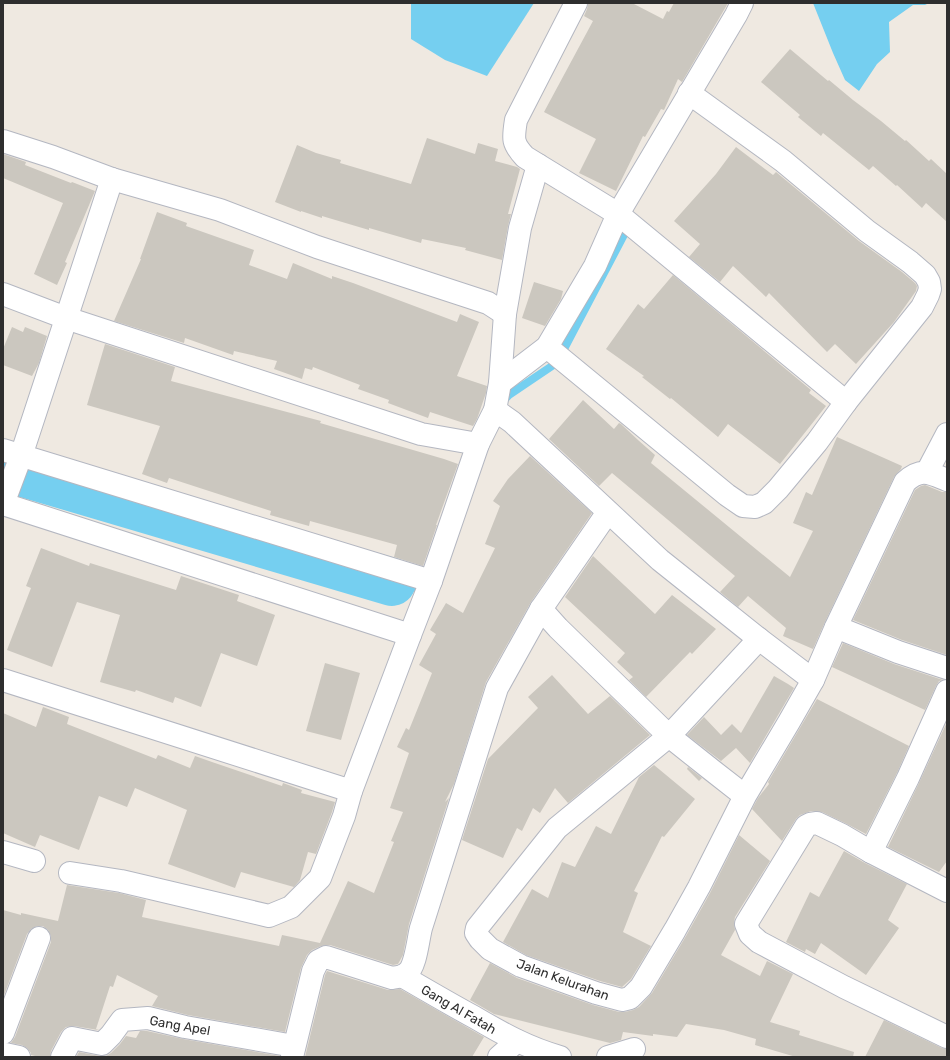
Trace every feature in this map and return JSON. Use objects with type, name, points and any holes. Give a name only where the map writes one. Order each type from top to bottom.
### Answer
[{"type":"street","points":[[576,3],[516,120],[513,134],[517,147],[525,156],[538,165],[618,214],[846,402]]},
{"type":"street","points":[[500,383],[547,347],[595,266],[618,214],[742,3]]},
{"type":"street","points":[[547,347],[727,496],[743,506],[755,507],[764,503],[778,489],[817,442],[846,402],[922,307],[930,289],[925,275],[910,262],[867,231],[783,161],[689,93]]},
{"type":"street","points":[[3,141],[53,157],[112,179],[220,210],[317,247],[488,303],[505,314]]},
{"type":"street","points":[[70,872],[121,882],[268,916],[290,907],[320,878],[344,816],[351,791],[431,581],[478,444],[495,410],[500,383],[505,314],[520,228],[538,165]]},
{"type":"street","points":[[112,179],[66,318],[14,457],[5,500],[410,635]]},
{"type":"street","points":[[3,294],[66,318],[421,434],[478,444]]},
{"type":"street","points":[[495,410],[512,422],[660,560],[813,680]]},
{"type":"street","points":[[927,472],[947,434]]},
{"type":"street","points":[[14,457],[431,581]]},
{"type":"street","points":[[541,609],[558,628],[669,736],[745,796],[813,680],[836,627],[905,482],[911,477],[927,472],[947,480]]},
{"type":"street","points":[[293,1051],[313,971],[318,961],[326,957],[392,978],[406,974],[412,967],[421,928],[497,688],[541,609],[608,512]]},
{"type":"street","points":[[836,627],[898,652],[947,668]]},
{"type":"street","points":[[669,736],[759,639]]},
{"type":"street","points":[[3,680],[351,791]]},
{"type":"street","points":[[871,852],[908,778],[947,692]]},
{"type":"street","name":"Jalan Kelurahan","points":[[669,736],[557,828],[477,928],[476,934],[490,949],[522,966],[596,993],[622,1000],[630,998],[641,987],[675,930],[699,887],[745,796]]},
{"type":"street","points":[[947,891],[871,852],[842,835],[817,823],[810,824],[806,826],[746,924],[750,934],[759,942],[844,987],[947,1037]]},
{"type":"street","points":[[3,852],[34,861]]},
{"type":"street","points":[[3,1033],[39,938]]},
{"type":"street","name":"Gang Al Fatah","points":[[402,976],[517,1041],[560,1057]]},
{"type":"street","name":"Gang Apel","points":[[62,1057],[72,1038],[102,1044],[122,1020],[148,1018],[293,1051]]},
{"type":"street","points":[[499,1057],[517,1041]]},
{"type":"street","points":[[608,1057],[634,1049]]},
{"type":"street","points":[[3,1057],[6,1054],[19,1057]]},
{"type":"water","points":[[411,3],[534,3],[487,76],[445,60],[411,39]]},
{"type":"water","points":[[813,3],[929,3],[925,5],[913,5],[889,22],[890,52],[877,64],[859,91],[845,80]]},
{"type":"building","points":[[588,3],[632,3],[663,19],[667,11],[669,12],[674,3],[728,3],[682,82],[678,79],[664,110],[661,109],[645,137],[643,136],[616,191],[579,173],[596,139],[544,112],[593,21],[584,16]]},
{"type":"building","points":[[790,49],[828,81],[829,80],[905,141],[906,140],[929,161],[931,159],[947,174],[947,222],[926,203],[922,208],[873,166],[869,170],[823,133],[821,136],[798,117],[800,115],[761,82]]},
{"type":"building","points":[[427,138],[475,154],[478,143],[498,149],[495,161],[520,169],[508,214],[511,214],[502,260],[465,250],[466,248],[422,239],[421,243],[322,216],[322,218],[275,202],[297,145],[316,153],[341,160],[340,163],[411,184]]},
{"type":"building","points":[[736,147],[773,175],[776,172],[859,241],[902,272],[917,286],[916,291],[894,322],[856,364],[835,344],[827,352],[769,293],[766,297],[733,266],[720,282],[689,257],[700,244],[674,221],[716,174]]},
{"type":"building","points":[[3,154],[26,162],[25,165],[95,191],[65,262],[67,263],[57,285],[34,274],[63,203],[3,178]]},
{"type":"building","points":[[157,212],[187,223],[186,226],[254,250],[249,265],[287,279],[293,263],[332,279],[332,276],[353,283],[457,322],[460,314],[479,322],[457,376],[487,386],[477,419],[473,426],[430,412],[428,418],[388,403],[389,400],[358,389],[360,385],[313,367],[312,370],[305,368],[302,379],[274,369],[277,361],[234,351],[233,355],[185,338],[184,343],[114,321],[141,259]]},
{"type":"building","points":[[673,275],[811,390],[809,393],[826,406],[780,464],[728,424],[718,437],[671,398],[670,399],[642,377],[644,376],[606,349],[638,304],[644,309]]},
{"type":"building","points":[[534,282],[563,291],[561,299],[545,326],[522,318]]},
{"type":"building","points":[[12,327],[23,332],[25,327],[47,336],[39,363],[32,376],[3,365],[3,349]]},
{"type":"building","points":[[105,344],[175,367],[171,381],[321,421],[320,423],[458,464],[423,566],[394,557],[397,545],[310,521],[309,526],[270,515],[271,511],[169,478],[167,483],[142,474],[160,426],[87,405]]},
{"type":"building","points":[[583,400],[614,429],[619,423],[621,424],[655,455],[651,463],[790,577],[813,531],[793,523],[806,492],[812,495],[837,437],[902,466],[894,477],[813,649],[783,636],[786,628],[748,596],[738,607],[720,592],[735,576],[612,473],[599,486],[549,439]]},
{"type":"building","points":[[530,456],[592,513],[531,602],[486,682],[454,784],[445,802],[449,798],[409,924],[403,955],[398,964],[393,965],[330,945],[321,946],[312,950],[307,955],[301,968],[285,1032],[188,1015],[152,1006],[158,996],[117,975],[113,987],[110,986],[96,1029],[99,1030],[74,1026],[66,1027],[61,1032],[51,1051],[50,1057],[31,1055],[27,1048],[22,1045],[11,1043],[15,1037],[51,942],[51,936],[48,930],[43,926],[37,926],[31,929],[27,934],[3,998],[3,910],[21,915],[21,913],[58,921],[67,885],[119,893],[146,900],[142,917],[279,946],[282,935],[320,943],[348,881],[374,893],[394,842],[391,841],[403,812],[390,808],[409,753],[397,747],[406,728],[409,730],[432,673],[419,665],[436,634],[430,630],[446,603],[463,613],[495,548],[485,544],[500,506],[493,501],[508,479]]},
{"type":"building","points":[[925,485],[942,492],[947,492],[947,655],[902,640],[853,620],[915,490]]},
{"type":"building","points":[[41,548],[89,566],[90,563],[176,590],[181,576],[239,595],[237,601],[275,615],[257,666],[221,653],[201,707],[175,697],[173,703],[136,690],[135,692],[100,682],[120,615],[77,602],[52,667],[7,650],[31,588],[26,586]]},
{"type":"building","points":[[593,556],[655,614],[672,595],[716,629],[692,654],[690,652],[646,697],[629,680],[633,677],[617,662],[625,653],[565,597]]},
{"type":"building","points":[[843,643],[894,664],[943,680],[939,681],[936,686],[925,710],[832,667]]},
{"type":"building","points":[[325,663],[360,673],[341,740],[306,731]]},
{"type":"building","points":[[552,675],[588,714],[610,696],[650,735],[568,803],[555,788],[540,813],[533,808],[522,831],[517,828],[503,858],[462,840],[488,759],[538,708],[528,697]]},
{"type":"building","points":[[774,676],[794,688],[750,763],[736,748],[721,761],[687,735],[704,717],[721,735],[732,724],[741,733]]},
{"type":"building","points":[[817,699],[909,746],[866,834],[822,812],[811,811],[800,815],[796,819],[782,841],[752,809],[758,798],[769,784],[768,782]]},
{"type":"building","points":[[43,707],[69,717],[67,724],[156,759],[158,755],[190,768],[195,756],[282,786],[283,783],[302,790],[301,793],[335,802],[316,854],[308,852],[300,880],[294,887],[241,872],[235,888],[168,864],[187,810],[135,788],[127,807],[99,796],[79,850],[40,835],[35,847],[3,833],[3,713],[36,727]]},
{"type":"building","points":[[947,722],[947,861],[939,872],[888,847]]},
{"type":"building","points":[[654,765],[695,799],[664,837],[662,836],[634,891],[638,893],[623,932],[651,946],[631,979],[622,987],[600,981],[526,955],[503,942],[532,889],[548,898],[562,862],[575,867],[596,826],[611,834],[639,777]]},
{"type":"building","points":[[688,767],[702,778],[699,781],[687,769]]},
{"type":"building","points":[[739,835],[770,861],[735,917],[735,930],[721,955],[760,976],[767,961],[793,974],[770,1022],[800,1031],[799,1035],[854,1052],[853,1057],[796,1057],[755,1045],[756,1039],[724,1030],[686,1024],[677,1037],[653,1034],[653,1036],[623,1032],[621,1040],[610,1043],[494,1014],[470,1000],[490,963],[517,978],[593,1005],[619,1012],[633,1010],[639,1007],[652,993],[686,936],[710,893]]},
{"type":"building","points":[[844,851],[907,884],[888,920],[899,928],[866,975],[821,943],[815,954],[806,949],[805,952],[786,942],[810,892],[819,897]]},
{"type":"building","points":[[327,971],[388,990],[400,989],[484,1037],[472,1057],[305,1057]]},
{"type":"building","points":[[884,1020],[947,1049],[947,1057],[865,1057]]},
{"type":"building","points":[[140,1031],[147,1031],[280,1057],[76,1057],[79,1052],[106,1056],[120,1044],[126,1036],[136,1038]]},
{"type":"waterway","points":[[563,351],[626,231]]},
{"type":"waterway","points":[[502,402],[509,395],[552,366]]},
{"type":"waterway","points":[[3,467],[392,582]]},
{"type":"waterway","points":[[392,582],[426,589]]}]
